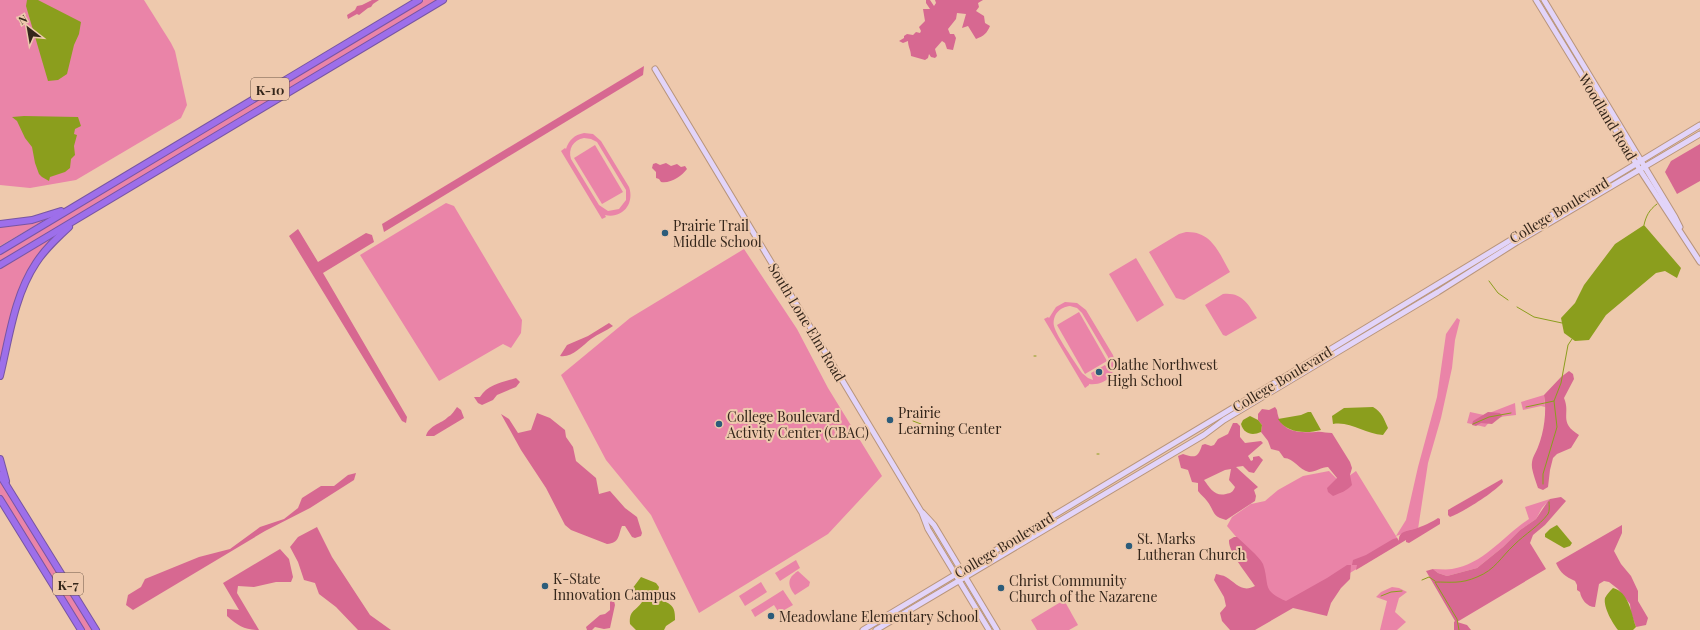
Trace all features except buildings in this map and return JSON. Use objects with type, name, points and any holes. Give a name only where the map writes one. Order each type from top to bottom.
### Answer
[{"type":"highway","name":"K-10","points":[[0,251],[419,0]]},
{"type":"highway","name":"K-10","points":[[0,265],[443,0]]},
{"type":"highway","points":[[0,224],[32,220],[71,208]]},
{"type":"highway","points":[[0,376],[18,301],[30,273],[46,249],[79,218]]},
{"type":"highway","points":[[0,459],[8,488]]},
{"type":"highway","name":"K-7","points":[[0,475],[96,630]]},
{"type":"highway","name":"K-7","points":[[0,499],[81,630]]},
{"type":"highway","points":[[0,504],[6,509]]},
{"type":"main road","name":"Woodland Road","points":[[1536,0],[1639,162]]},
{"type":"main road","name":"Woodland Road","points":[[1544,0],[1643,169],[1675,217],[1682,233],[1700,262]]},
{"type":"main road","name":"South Lone Elm Road","points":[[654,69],[922,513],[928,529],[989,630]]},
{"type":"main road","name":"College Boulevard","points":[[863,630],[1700,125]]},
{"type":"main road","name":"College Boulevard","points":[[876,630],[1204,435],[1224,420],[1424,300],[1517,242],[1700,134]]},
{"type":"main road","name":"South Lone Elm Road","points":[[922,513],[934,525],[997,630]]},
{"type":"shaded area","points":[[0,0],[144,0],[175,51],[187,105],[181,118],[76,180],[30,188],[0,185]]},
{"type":"shaded area","points":[[27,0],[38,0],[81,22],[67,74],[58,80],[48,81],[26,6]]},
{"type":"shaded area","points":[[372,0],[379,0],[359,15],[357,14],[348,19],[347,15],[355,10],[357,6]]},
{"type":"shaded area","points":[[424,0],[438,0],[0,262],[0,254]]},
{"type":"shaded area","points":[[926,0],[930,0],[934,6],[936,3],[935,0],[983,0],[978,3],[979,7],[976,11],[984,16],[985,23],[990,26],[988,31],[976,39],[968,26],[962,28],[966,14],[957,13],[956,19],[948,29],[950,34],[954,34],[956,38],[953,50],[947,49],[945,43],[942,41],[935,49],[937,56],[935,58],[931,57],[929,54],[928,58],[925,60],[911,56],[908,41],[903,43],[899,41],[907,34],[913,35],[916,32],[920,33],[921,31],[919,27],[925,21],[923,9],[930,9],[926,3]]},
{"type":"shaded area","points":[[644,66],[643,75],[384,232],[382,224]]},
{"type":"shaded area","points":[[12,117],[78,117],[81,126],[75,129],[74,134],[77,135],[74,146],[75,155],[71,159],[70,168],[65,172],[50,177],[49,181],[39,174],[32,147],[25,138],[17,121]]},
{"type":"shaded area","points":[[584,133],[593,134],[601,141],[629,187],[629,204],[626,209],[617,215],[605,215],[606,217],[602,219],[561,151],[565,148],[566,149],[572,138]],"holes":[[[584,138],[597,142],[626,190],[626,200],[619,209],[608,211],[599,205],[571,159],[570,152],[574,143]]]},
{"type":"shaded area","points":[[1700,144],[1700,181],[1677,194],[1665,172],[1671,161]]},
{"type":"shaded area","points":[[595,145],[623,192],[602,204],[574,158]]},
{"type":"shaded area","points":[[656,163],[660,165],[666,163],[671,166],[677,164],[681,167],[685,166],[687,169],[676,179],[668,182],[661,182],[656,178],[656,172],[652,168],[653,164]]},
{"type":"shaded area","points":[[446,203],[454,206],[522,320],[521,333],[511,348],[503,344],[439,381],[360,255]]},
{"type":"shaded area","points":[[42,219],[43,221],[0,246],[0,226]]},
{"type":"shaded area","points":[[1644,225],[1681,268],[1677,278],[1665,271],[1656,273],[1606,315],[1589,340],[1575,341],[1564,333],[1561,318],[1575,303],[1584,285],[1615,244]]},
{"type":"shaded area","points":[[298,229],[318,262],[366,233],[372,235],[374,242],[323,273],[407,417],[406,423],[402,421],[289,236]]},
{"type":"shaded area","points":[[1186,232],[1202,235],[1214,244],[1230,272],[1184,300],[1176,298],[1149,252],[1179,234]]},
{"type":"shaded area","points":[[57,235],[27,276],[0,368],[0,269]]},
{"type":"shaded area","name":"College Boulevard Activity Center (CBAC)","points":[[744,249],[797,329],[828,388],[882,476],[828,534],[699,613],[651,515],[606,460],[561,375],[630,318]]},
{"type":"shaded area","points":[[1136,258],[1164,305],[1137,322],[1109,274]]},
{"type":"shaded area","points":[[1223,294],[1230,294],[1240,297],[1244,300],[1257,318],[1226,336],[1223,335],[1205,305]]},
{"type":"shaded area","points":[[1065,302],[1077,303],[1086,310],[1113,355],[1113,373],[1106,380],[1101,383],[1089,384],[1085,388],[1044,319],[1049,318],[1056,307]],"holes":[[[1070,306],[1077,308],[1082,313],[1110,363],[1109,370],[1105,365],[1091,373],[1093,380],[1082,373],[1062,343],[1054,326],[1054,318],[1060,310]]]},
{"type":"shaded area","points":[[1079,312],[1107,361],[1085,374],[1057,325]]},
{"type":"shaded area","points":[[1457,318],[1460,320],[1455,340],[1452,368],[1441,418],[1428,463],[1418,529],[1396,536],[1406,520],[1418,467],[1437,397],[1446,334]]},
{"type":"shaded area","points":[[609,323],[613,326],[591,339],[577,351],[569,355],[560,356],[567,345],[588,336]]},
{"type":"shaded area","points":[[1569,371],[1573,374],[1574,379],[1564,398],[1566,404],[1566,418],[1569,426],[1579,435],[1571,448],[1557,454],[1553,458],[1548,487],[1543,490],[1538,488],[1532,465],[1543,428],[1545,415],[1544,395],[1561,377]]},
{"type":"shaded area","points":[[516,378],[520,382],[516,387],[497,395],[493,400],[482,405],[478,403],[474,397],[480,397],[491,386]]},
{"type":"shaded area","points":[[1544,395],[1545,407],[1541,406],[1523,410],[1521,402]]},
{"type":"shaded area","points":[[1515,403],[1516,415],[1495,419],[1485,427],[1467,423],[1470,412],[1484,415]]},
{"type":"shaded area","points":[[457,407],[461,410],[464,418],[434,436],[426,436],[432,427],[451,415]]},
{"type":"shaded area","points":[[1275,407],[1281,423],[1290,430],[1332,433],[1350,462],[1352,468],[1350,475],[1352,485],[1350,487],[1333,496],[1328,492],[1327,488],[1337,478],[1328,467],[1309,472],[1305,471],[1291,460],[1284,458],[1279,451],[1271,449],[1268,441],[1261,432],[1262,425],[1258,420],[1258,414],[1262,409],[1269,410]]},
{"type":"shaded area","points":[[1373,407],[1381,413],[1388,428],[1383,435],[1346,424],[1333,424],[1332,416],[1344,408]]},
{"type":"shaded area","points":[[1311,412],[1321,430],[1303,432],[1291,430],[1282,424],[1278,419],[1301,415]]},
{"type":"shaded area","points":[[1488,412],[1500,413],[1502,416],[1492,424],[1481,423],[1476,426],[1472,425],[1473,421]]},
{"type":"shaded area","points":[[537,413],[550,418],[565,430],[566,437],[573,447],[576,461],[596,478],[599,494],[610,491],[625,508],[637,517],[642,533],[641,536],[635,538],[632,537],[625,526],[622,526],[616,540],[607,544],[571,530],[565,525],[546,488],[521,450],[501,414],[509,419],[518,433],[531,430]]},
{"type":"shaded area","points":[[1250,416],[1258,420],[1262,425],[1261,432],[1252,434],[1244,430],[1241,424],[1243,420]]},
{"type":"shaded area","points":[[1233,423],[1237,423],[1240,426],[1240,437],[1245,443],[1261,441],[1263,443],[1248,456],[1251,461],[1253,460],[1253,457],[1259,456],[1263,460],[1254,473],[1249,472],[1243,466],[1236,467],[1258,487],[1254,490],[1256,496],[1255,501],[1226,520],[1218,517],[1214,513],[1207,501],[1198,491],[1198,483],[1192,482],[1188,470],[1181,468],[1178,456],[1183,454],[1196,456],[1202,445],[1214,445],[1218,439],[1228,434]],"holes":[[[1231,469],[1229,480],[1235,487],[1231,493],[1222,495],[1213,491],[1204,480],[1225,470]]]},
{"type":"shaded area","points":[[1329,471],[1338,480],[1349,476],[1356,471],[1400,543],[1298,604],[1276,601],[1264,583],[1259,564],[1227,526],[1232,517],[1251,504],[1265,501],[1278,490],[1303,476]]},
{"type":"shaded area","points":[[356,473],[354,480],[310,508],[265,531],[133,610],[126,605],[128,595],[141,587],[145,579],[199,557],[230,549],[260,527],[284,519],[298,508],[302,498],[321,486],[334,486],[348,475]]},
{"type":"shaded area","points":[[1502,479],[1503,482],[1493,491],[1463,511],[1450,517],[1448,515],[1448,510]]},
{"type":"shaded area","points":[[0,480],[92,630],[85,630],[0,494]]},
{"type":"shaded area","points":[[1561,497],[1566,501],[1545,525],[1533,535],[1530,543],[1546,569],[1457,622],[1467,625],[1471,630],[1454,630],[1455,621],[1426,571],[1433,569],[1438,573],[1447,576],[1477,568],[1503,547],[1520,530],[1536,519],[1550,499]]},
{"type":"shaded area","points":[[1550,499],[1542,508],[1536,519],[1520,530],[1503,547],[1477,568],[1447,576],[1438,573],[1433,569],[1452,569],[1474,561],[1484,555],[1529,519],[1525,507]]},
{"type":"shaded area","points":[[1438,518],[1440,519],[1440,524],[1409,543],[1406,542],[1406,540],[1356,570],[1357,565],[1352,565],[1353,560],[1366,555],[1393,539],[1397,538],[1399,541],[1402,533],[1421,527]]},
{"type":"shaded area","points":[[1557,525],[1572,543],[1570,546],[1564,548],[1545,537],[1545,534],[1550,529]]},
{"type":"shaded area","points":[[1622,525],[1622,533],[1614,551],[1621,564],[1631,576],[1638,591],[1638,601],[1648,618],[1646,625],[1636,627],[1631,613],[1630,604],[1618,589],[1609,582],[1604,581],[1599,584],[1595,607],[1589,606],[1577,590],[1575,581],[1564,574],[1556,563]]},
{"type":"shaded area","points":[[317,527],[332,557],[370,615],[391,630],[358,630],[336,607],[319,594],[315,583],[304,580],[298,562],[290,547],[298,537]]},
{"type":"shaded area","points":[[1237,537],[1258,557],[1263,564],[1270,590],[1273,594],[1286,601],[1347,565],[1351,565],[1350,579],[1341,588],[1331,603],[1327,616],[1293,608],[1255,630],[1230,630],[1222,621],[1220,613],[1226,606],[1224,597],[1214,580],[1216,574],[1225,576],[1243,588],[1255,586],[1232,551],[1229,540]]},
{"type":"shaded area","points":[[280,549],[289,559],[293,577],[291,582],[276,582],[254,587],[238,586],[237,593],[259,630],[242,627],[227,616],[227,609],[239,610],[223,583]]},
{"type":"shaded area","points":[[796,560],[800,568],[780,581],[775,573]]},
{"type":"shaded area","points":[[798,571],[810,582],[809,586],[795,595],[789,582],[792,576]]},
{"type":"shaded area","points":[[641,577],[656,583],[659,587],[657,596],[670,604],[674,610],[675,620],[666,626],[664,630],[636,630],[630,624],[630,616],[642,602],[640,597],[634,594],[632,589]]},
{"type":"shaded area","points":[[761,582],[767,592],[745,606],[739,596]]},
{"type":"shaded area","points":[[1392,587],[1399,588],[1407,592],[1399,598],[1395,612],[1406,622],[1397,630],[1380,630],[1387,601],[1376,597],[1381,592]]},
{"type":"shaded area","points":[[1613,588],[1623,594],[1629,604],[1636,627],[1633,630],[1618,630],[1609,615],[1605,606],[1605,598]]},
{"type":"shaded area","points":[[783,590],[793,605],[779,613],[774,605],[755,617],[751,610]]},
{"type":"shaded area","points":[[610,600],[614,601],[615,605],[610,628],[604,629],[595,627],[592,630],[587,630],[586,627],[600,615],[605,614],[610,610]]},
{"type":"shaded area","points":[[1064,600],[1078,625],[1069,630],[1037,630],[1031,620]]},
{"type":"waterway","points":[[1644,225],[1648,213],[1657,204]]},
{"type":"waterway","points":[[1489,281],[1498,293],[1508,300]]},
{"type":"waterway","points":[[1517,307],[1534,317],[1562,323]]},
{"type":"waterway","points":[[1543,484],[1543,474],[1557,427],[1554,401],[1561,383],[1568,345],[1572,339]]},
{"type":"waterway","points":[[1526,407],[1554,401]]},
{"type":"waterway","points":[[1473,424],[1489,417],[1511,413]]},
{"type":"waterway","points":[[913,421],[921,424]]},
{"type":"waterway","points":[[1459,630],[1457,619],[1435,582],[1466,581],[1489,571],[1518,541],[1549,513],[1549,502]]},
{"type":"waterway","points":[[1422,580],[1429,577],[1435,581]]},
{"type":"waterway","points":[[1381,596],[1391,592],[1402,591]]},
{"type":"place","name":"Prairie Trail Middle School","points":[[665,233]]},
{"type":"place","name":"Olathe Northwest High School","points":[[1099,372]]},
{"type":"place","name":"Prairie Learning Center","points":[[890,420]]},
{"type":"place","name":"College Boulevard Activity Center (CBAC)","points":[[719,424]]},
{"type":"place","name":"St. Marks Lutheran Church","points":[[1129,546]]},
{"type":"place","name":"K-State Innovation Campus","points":[[545,586]]},
{"type":"place","name":"Christ Community Church of the Nazarene","points":[[1001,588]]},
{"type":"place","name":"Meadowlane Elementary School","points":[[771,616]]}]
